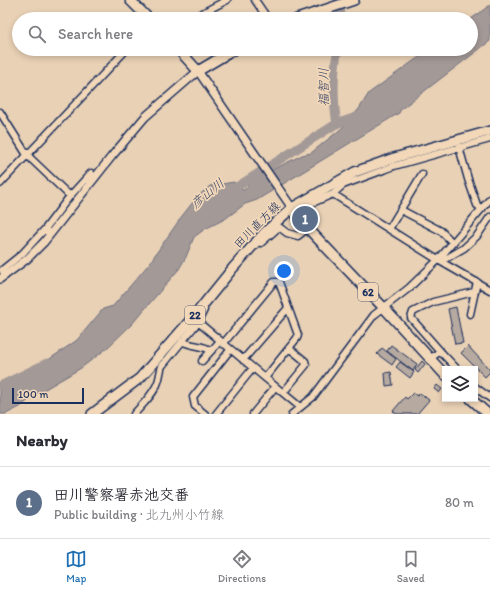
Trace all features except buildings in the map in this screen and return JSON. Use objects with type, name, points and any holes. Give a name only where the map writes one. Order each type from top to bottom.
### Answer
[{"type":"main road","points":[[130,0],[142,12]]},
{"type":"main road","points":[[317,12],[351,0]]},
{"type":"main road","points":[[184,56],[200,73],[225,56]]},
{"type":"main road","name":"田川直方線","points":[[92,414],[140,378],[257,240],[290,206],[355,172],[394,158],[489,134]]},
{"type":"main road","name":"62","points":[[290,206],[298,218],[384,308],[442,372]]},
{"type":"main road","points":[[474,402],[488,414]]},
{"type":"street","points":[[205,12],[226,0]]},
{"type":"street","points":[[255,0],[263,12]]},
{"type":"street","points":[[1,182],[120,56]]},
{"type":"street","points":[[3,278],[27,259],[50,234],[145,117],[200,73],[290,206],[301,208],[332,194],[343,185],[394,166],[460,147],[489,134]]},
{"type":"street","points":[[0,112],[27,155],[70,196]]},
{"type":"street","points":[[460,147],[468,179],[477,205],[482,209]]},
{"type":"street","points":[[3,278],[2,270],[22,254],[45,229],[70,196],[91,173],[95,178]]},
{"type":"street","points":[[389,229],[422,174]]},
{"type":"street","points":[[332,194],[490,290]]},
{"type":"street","points":[[292,414],[313,397],[374,315],[410,288],[440,260],[452,243],[490,200]]},
{"type":"street","points":[[401,210],[441,231],[452,243]]},
{"type":"street","points":[[440,260],[464,248],[477,236],[490,217]]},
{"type":"street","points":[[257,240],[261,243],[279,227],[287,233],[298,236],[308,228]]},
{"type":"street","points":[[45,229],[50,234]]},
{"type":"street","points":[[202,361],[221,342],[274,282],[279,282],[298,335],[265,378]]},
{"type":"street","points":[[470,314],[477,282]]},
{"type":"street","points":[[454,366],[411,318],[413,312],[433,302],[474,292]]},
{"type":"street","points":[[134,414],[154,390],[158,382],[162,366],[198,322],[204,310],[204,303]]},
{"type":"street","points":[[243,360],[288,308]]},
{"type":"street","points":[[198,322],[300,407]]},
{"type":"street","points":[[182,341],[185,344],[207,348],[211,351]]},
{"type":"street","points":[[283,393],[306,365],[305,362],[289,348]]},
{"type":"street","points":[[205,414],[196,406],[193,396],[230,350]]},
{"type":"street","points":[[430,359],[440,351]]},
{"type":"street","points":[[216,414],[253,368]]},
{"type":"street","points":[[253,414],[275,387]]},
{"type":"street","points":[[478,389],[490,398]]},
{"type":"water","points":[[490,5],[490,41],[478,50],[478,14]]},
{"type":"water","points":[[420,56],[470,56],[401,109],[399,113],[257,200],[245,204],[225,219],[205,229],[194,237],[186,257],[179,269],[132,324],[106,349],[81,368],[35,395],[20,407],[6,414],[0,414],[0,387],[18,381],[77,340],[103,309],[113,306],[148,265],[197,197],[210,186],[234,182],[238,189],[244,190],[250,181],[302,155],[311,153],[342,128],[359,109],[369,93]]},
{"type":"waterway","name":"福智川","points":[[338,0],[341,12]]},
{"type":"waterway","name":"福智川","points":[[337,56],[334,86],[337,124]]},
{"type":"waterway","name":"彦山川","points":[[227,193],[336,124],[362,115]]},
{"type":"waterway","name":"彦山川","points":[[0,386],[47,363]]},
{"type":"place","name":"田川警察署赤池交番","points":[[305,219]]}]
